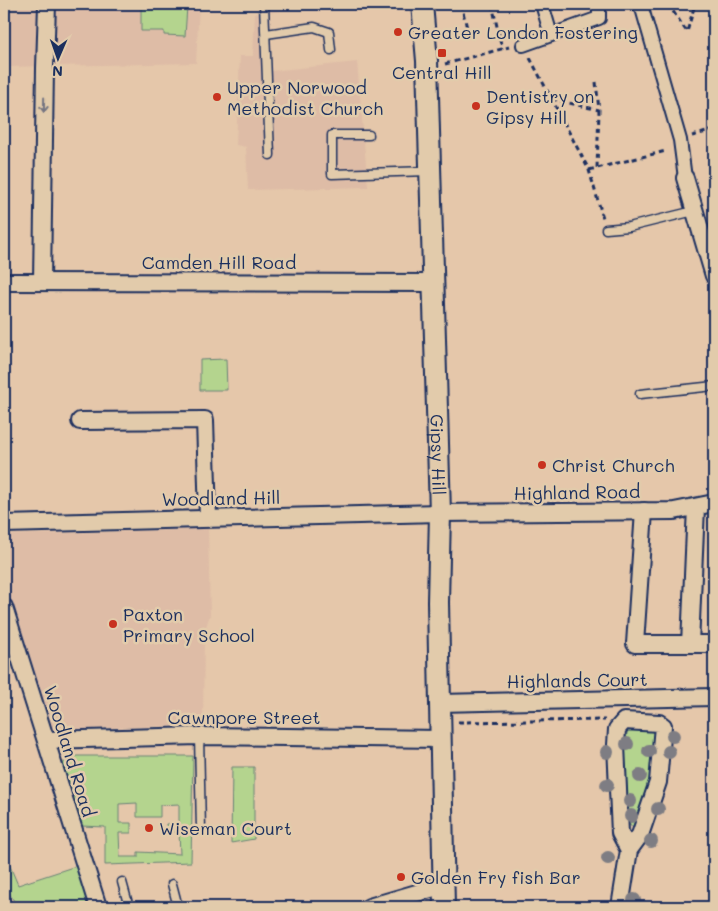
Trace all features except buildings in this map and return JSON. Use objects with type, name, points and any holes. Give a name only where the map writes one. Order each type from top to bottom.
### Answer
[{"type":"street","points":[[42,282],[45,68],[48,4]]},
{"type":"street","name":"Gipsy Hill","points":[[422,4],[426,44],[431,171],[440,513],[438,596],[444,907]]},
{"type":"street","points":[[542,4],[551,35]]},
{"type":"street","points":[[523,45],[599,18],[598,4]]},
{"type":"street","points":[[641,4],[680,143],[685,178],[694,212],[714,276]]},
{"type":"street","name":"Camden Hill Road","points":[[4,282],[434,283]]},
{"type":"street","points":[[80,421],[205,420],[208,518]]},
{"type":"street","name":"Highland Road","points":[[440,513],[674,511],[714,503]]},
{"type":"street","points":[[690,644],[696,507]]},
{"type":"street","name":"Highlands Court","points":[[644,511],[635,644],[714,644]]},
{"type":"street","name":"Woodland Hill","points":[[4,524],[440,513]]},
{"type":"street","name":"Woodland Road","points":[[4,607],[98,907]]},
{"type":"street","name":"Highlands Court","points":[[441,722],[714,697]]},
{"type":"street","points":[[620,907],[629,850],[640,835],[658,782],[663,726],[659,723],[624,721],[617,729],[620,833],[629,850]]},
{"type":"street","name":"Cawnpore Street","points":[[46,740],[199,736],[441,722]]},
{"type":"street","points":[[369,907],[444,885]]},
{"type":"lane","points":[[264,4],[270,155]]},
{"type":"lane","points":[[266,34],[314,27],[329,32],[331,50]]},
{"type":"lane","points":[[369,135],[332,135],[332,174],[431,171]]},
{"type":"lane","points":[[606,229],[629,227],[694,212]]},
{"type":"lane","points":[[640,394],[714,386]]},
{"type":"lane","points":[[199,736],[201,830]]},
{"type":"lane","points":[[122,882],[129,907]]},
{"type":"lane","points":[[172,884],[178,907]]},
{"type":"path","points":[[461,4],[469,36]]},
{"type":"path","points":[[492,4],[502,49]]},
{"type":"path","points":[[668,4],[687,32],[695,4]]},
{"type":"path","points":[[709,4],[714,9]]},
{"type":"path","points":[[451,62],[523,45],[589,170],[606,229]]},
{"type":"path","points":[[596,82],[600,110],[597,168]]},
{"type":"path","points":[[552,99],[600,110]]},
{"type":"path","points":[[589,170],[680,143],[714,130]]},
{"type":"path","points":[[441,722],[624,721]]},
{"type":"shaded area","points":[[4,4],[199,4],[196,63],[4,67]]},
{"type":"shaded area","points":[[266,4],[327,4],[267,13]]},
{"type":"shaded area","points":[[255,13],[266,14],[271,71],[357,62],[368,187],[248,190],[246,147],[236,145],[240,56],[253,56]]},
{"type":"shaded area","name":"Paxton Primary School","points":[[208,529],[210,615],[204,632],[203,725],[53,730],[4,579],[4,535]]},
{"type":"green space","points":[[141,4],[187,6],[185,36],[164,35],[164,31],[141,31]]},
{"type":"green space","points":[[226,359],[227,390],[200,390],[200,360]]},
{"type":"green space","points":[[629,725],[657,726],[653,779],[633,826],[630,826],[624,747]]},
{"type":"green space","points":[[68,756],[193,756],[191,862],[105,865],[105,827],[81,826],[63,764]],"holes":[[[137,803],[137,817],[160,817],[160,805],[179,804],[179,823],[166,824],[166,832],[179,832],[180,854],[138,852],[138,857],[120,857],[119,833],[131,833],[131,823],[119,823],[119,804]]]},
{"type":"green space","points":[[232,767],[254,767],[254,839],[231,843]]},
{"type":"green space","points":[[4,852],[18,885],[79,865],[92,907],[18,907],[4,886]]},
{"type":"place","name":"Greater London Fostering","points":[[398,32]]},
{"type":"place","name":"Central Hill","points":[[442,53]]},
{"type":"place","name":"Upper Norwood Methodist Church","points":[[217,97]]},
{"type":"place","name":"Dentistry on Gipsy Hill","points":[[476,106]]},
{"type":"place","name":"Christ Church","points":[[542,465]]},
{"type":"place","name":"Paxton Primary School","points":[[113,624]]},
{"type":"place","name":"Wiseman Court","points":[[149,828]]},
{"type":"place","name":"Golden Fry fish Bar","points":[[401,877]]}]
